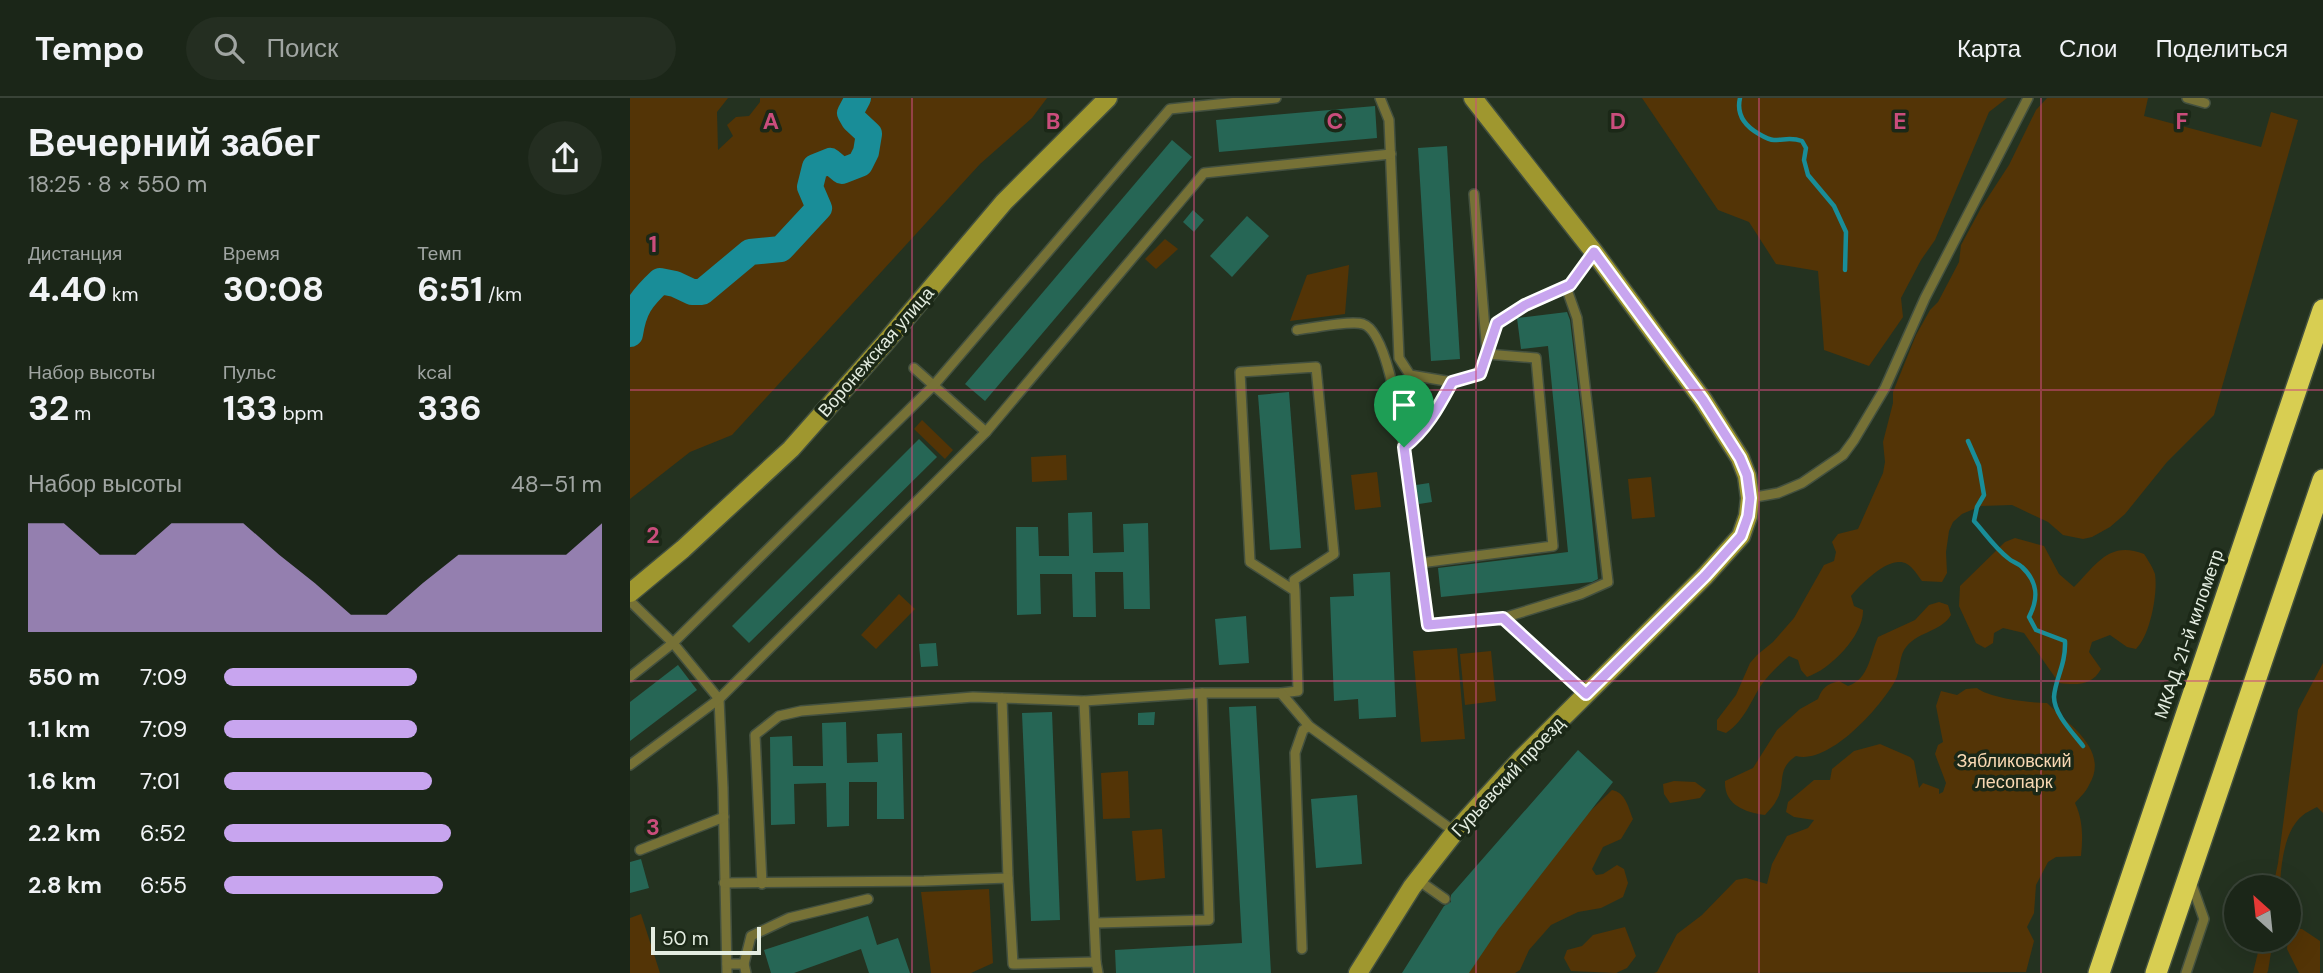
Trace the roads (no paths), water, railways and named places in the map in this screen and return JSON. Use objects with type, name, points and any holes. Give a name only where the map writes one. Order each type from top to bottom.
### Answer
[{"type":"highway","name":"МКАД, 21-й километр","points":[[2099,973],[2323,310]]},
{"type":"highway","points":[[2156,973],[2323,480]]},
{"type":"street","name":"Воронежская улица","points":[[630,593],[683,549],[791,449],[1004,202],[1108,98]]},
{"type":"street","points":[[1473,98],[1594,252]]},
{"type":"street","name":"Гурьевский проезд","points":[[1358,973],[1418,880],[1455,832],[1520,760],[1705,576],[1741,536],[1748,516],[1750,498],[1747,475],[1740,458],[1703,400],[1594,252]]},
{"type":"lane","points":[[630,677],[673,643],[934,385],[1170,109],[1276,98]]},
{"type":"lane","points":[[1380,98],[1389,120],[1399,358],[1410,375],[1452,382],[1480,374],[1497,323],[1525,305],[1570,285],[1594,252]]},
{"type":"lane","points":[[1750,498],[1778,493],[1802,484],[1843,455],[1854,440],[1885,388],[1925,298],[2028,98]]},
{"type":"lane","points":[[2187,98],[2205,103]]},
{"type":"lane","points":[[630,765],[719,699],[986,432],[1204,173],[1391,154]]},
{"type":"lane","points":[[1474,194],[1487,354]]},
{"type":"lane","points":[[1297,330],[1361,323],[1372,329],[1377,336],[1393,386],[1404,447],[1428,625],[1503,618],[1581,594],[1608,582],[1577,318],[1566,287]]},
{"type":"lane","points":[[1420,563],[1553,546],[1536,358],[1487,354]]},
{"type":"lane","points":[[762,884],[755,735],[779,716],[800,711],[973,697],[1084,701],[1202,693],[1298,691],[1295,591],[1294,580],[1334,554],[1316,367],[1240,372],[1250,562],[1295,591]]},
{"type":"lane","points":[[914,368],[986,432]]},
{"type":"lane","points":[[1404,447],[1434,415],[1452,382]]},
{"type":"lane","points":[[630,601],[673,643],[719,699],[727,968],[745,969],[751,936],[789,918],[868,899]]},
{"type":"lane","points":[[1503,618],[1586,694]]},
{"type":"lane","points":[[1095,923],[1209,920],[1202,693]]},
{"type":"lane","points":[[1281,693],[1309,726],[1455,832]]},
{"type":"lane","points":[[1002,698],[1013,964],[1096,962]]},
{"type":"lane","points":[[1084,701],[1098,973]]},
{"type":"lane","points":[[1302,949],[1295,753],[1303,730],[1309,726]]},
{"type":"lane","points":[[640,850],[724,817]]},
{"type":"lane","points":[[2186,973],[2204,919],[2188,875]]},
{"type":"lane","points":[[724,883],[1008,878]]},
{"type":"lane","points":[[1418,880],[1445,900]]},
{"type":"waterway","points":[[630,334],[639,304],[660,281],[692,292],[702,292],[750,252],[781,249],[819,208],[810,187],[815,167],[830,161],[842,171],[860,164],[866,152],[869,134],[850,113],[858,98]]},
{"type":"waterway","points":[[1740,98],[1741,115],[1754,131],[1774,140],[1802,141],[1806,148],[1804,160],[1808,175],[1834,206],[1846,232],[1845,270]]},
{"type":"waterway","points":[[1968,441],[1979,466],[1984,495],[1977,507],[1974,521],[1999,550],[2022,567],[2031,578],[2035,597],[2029,617],[2036,630],[2065,641],[2055,703],[2065,723],[2083,746]]},
{"type":"park label","name":"Зябликовский лесопарк","points":[[2014,771]]}]
